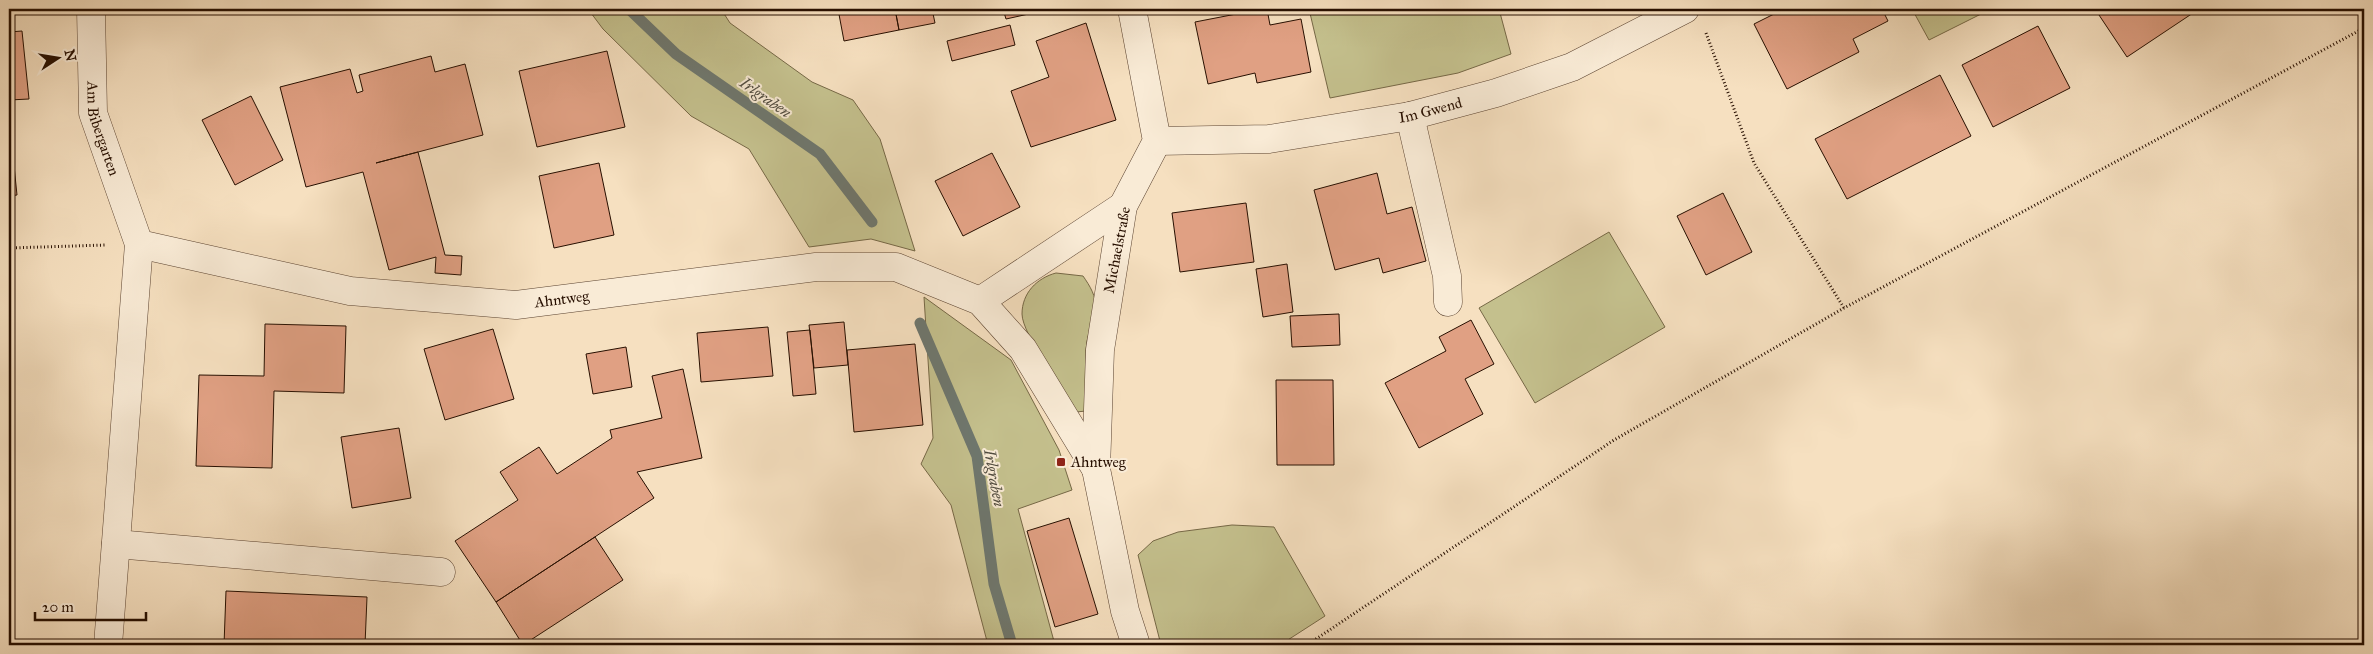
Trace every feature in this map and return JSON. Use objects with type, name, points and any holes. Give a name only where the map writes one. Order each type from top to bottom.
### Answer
[{"type":"street","name":"Am Bibergarten","points":[[91,9],[93,113],[139,244]]},
{"type":"street","points":[[1132,9],[1157,141]]},
{"type":"street","name":"Im Gwend","points":[[1157,141],[1269,139],[1410,116],[1496,93],[1572,67],[1695,18]]},
{"type":"street","points":[[1410,116],[1447,276],[1448,302]]},
{"type":"street","name":"Michaelstraße","points":[[1096,469],[1100,350],[1123,206],[1157,141]]},
{"type":"street","points":[[980,301],[1123,206]]},
{"type":"street","name":"Ahntweg","points":[[139,244],[350,291],[516,305],[816,267],[896,267],[980,301],[1023,349],[1096,469]]},
{"type":"street","points":[[108,645],[139,244]]},
{"type":"street","points":[[1096,469],[1124,611],[1136,645]]},
{"type":"street","points":[[116,544],[441,572]]},
{"type":"path","points":[[1695,18],[1754,163],[1844,308]]},
{"type":"path","points":[[1307,645],[1614,440],[1844,308],[2364,28]]},
{"type":"path","points":[[9,248],[139,244]]},
{"type":"shaded area","points":[[588,9],[721,9],[730,23],[812,82],[853,100],[880,139],[915,251],[871,239],[809,247],[749,149],[691,116],[603,29]]},
{"type":"shaded area","points":[[1309,9],[1499,9],[1511,54],[1458,73],[1330,98]]},
{"type":"shaded area","points":[[1912,9],[1991,9],[1929,40]]},
{"type":"shaded area","points":[[1609,232],[1665,327],[1535,403],[1479,308]]},
{"type":"shaded area","points":[[1056,273],[1083,276],[1095,299],[1096,312],[1086,349],[1086,411],[1076,412],[1036,349],[1022,314],[1025,299],[1032,288],[1049,275]]},
{"type":"shaded area","points":[[924,297],[1011,360],[1059,450],[1072,490],[1018,509],[1055,645],[988,645],[951,505],[921,464],[933,438]]},
{"type":"shaded area","points":[[1232,525],[1274,527],[1325,616],[1280,645],[1161,645],[1138,555],[1153,541],[1178,532]]},
{"type":"building","points":[[838,9],[895,9],[899,30],[844,41]]},
{"type":"building","points":[[895,9],[932,9],[935,23],[899,30]]},
{"type":"building","points":[[1003,9],[1042,9],[1042,11],[1006,19]]},
{"type":"building","points":[[1267,9],[1270,25],[1301,19],[1311,72],[1257,83],[1255,73],[1208,84],[1195,22]]},
{"type":"building","points":[[1784,9],[1882,9],[1888,21],[1853,39],[1859,52],[1787,89],[1754,24]]},
{"type":"building","points":[[2095,9],[2199,9],[2127,57]]},
{"type":"building","points":[[1086,23],[1116,120],[1031,147],[1011,91],[1049,77],[1036,41]]},
{"type":"building","points":[[1010,25],[1015,45],[952,61],[947,41]]},
{"type":"building","points":[[2038,26],[2070,88],[1993,127],[1962,65]]},
{"type":"building","points":[[22,31],[29,99],[9,100],[9,32]]},
{"type":"building","points":[[607,51],[625,127],[537,147],[519,71]]},
{"type":"building","points":[[431,56],[435,72],[465,64],[483,135],[418,152],[445,255],[462,256],[461,275],[435,273],[436,257],[389,270],[363,172],[306,187],[280,87],[350,69],[357,93],[363,91],[359,75]]},
{"type":"building","points":[[1940,75],[1971,136],[1847,199],[1815,139]]},
{"type":"building","points":[[251,96],[283,160],[235,185],[202,120]]},
{"type":"building","points":[[9,117],[17,195],[9,196]]},
{"type":"building","points":[[992,153],[1020,207],[963,236],[935,181]]},
{"type":"building","points":[[599,163],[614,235],[554,248],[539,176]]},
{"type":"building","points":[[1377,173],[1387,214],[1412,207],[1426,261],[1383,273],[1379,258],[1335,270],[1314,190]]},
{"type":"building","points":[[1723,193],[1752,252],[1706,275],[1677,216]]},
{"type":"building","points":[[1246,203],[1254,262],[1180,272],[1172,213]]},
{"type":"building","points":[[1287,264],[1293,312],[1263,317],[1256,269]]},
{"type":"building","points":[[1339,314],[1340,345],[1292,347],[1290,316]]},
{"type":"building","points":[[1471,320],[1494,364],[1465,379],[1483,414],[1419,448],[1385,383],[1446,351],[1439,337]]},
{"type":"building","points":[[844,322],[848,365],[814,368],[809,325]]},
{"type":"building","points":[[265,324],[346,326],[344,393],[274,391],[272,468],[196,466],[199,375],[264,376]]},
{"type":"building","points":[[768,327],[773,376],[701,382],[697,333]]},
{"type":"building","points":[[493,329],[514,399],[445,420],[424,349]]},
{"type":"building","points":[[810,330],[816,394],[793,396],[787,332]]},
{"type":"building","points":[[915,344],[923,425],[854,432],[847,350]]},
{"type":"building","points":[[626,347],[632,387],[593,394],[586,354]]},
{"type":"building","points":[[683,369],[702,458],[637,472],[654,498],[496,602],[455,541],[518,500],[500,472],[539,447],[557,474],[612,438],[610,430],[662,418],[652,376]]},
{"type":"building","points":[[1276,380],[1333,380],[1334,465],[1277,465]]},
{"type":"building","points":[[399,428],[411,498],[352,508],[341,437]]},
{"type":"building","points":[[1069,518],[1098,614],[1055,627],[1027,531]]},
{"type":"building","points":[[595,537],[623,580],[523,645],[496,602]]},
{"type":"building","points":[[226,591],[367,597],[365,645],[224,645]]},
{"type":"waterway","name":"Irlgraben","points":[[629,9],[676,54],[820,154],[872,222]]},
{"type":"waterway","name":"Irlgraben","points":[[920,323],[977,456],[994,584],[1012,645]]},
{"type":"place","name":"Ahntweg","points":[[1061,462]]}]
